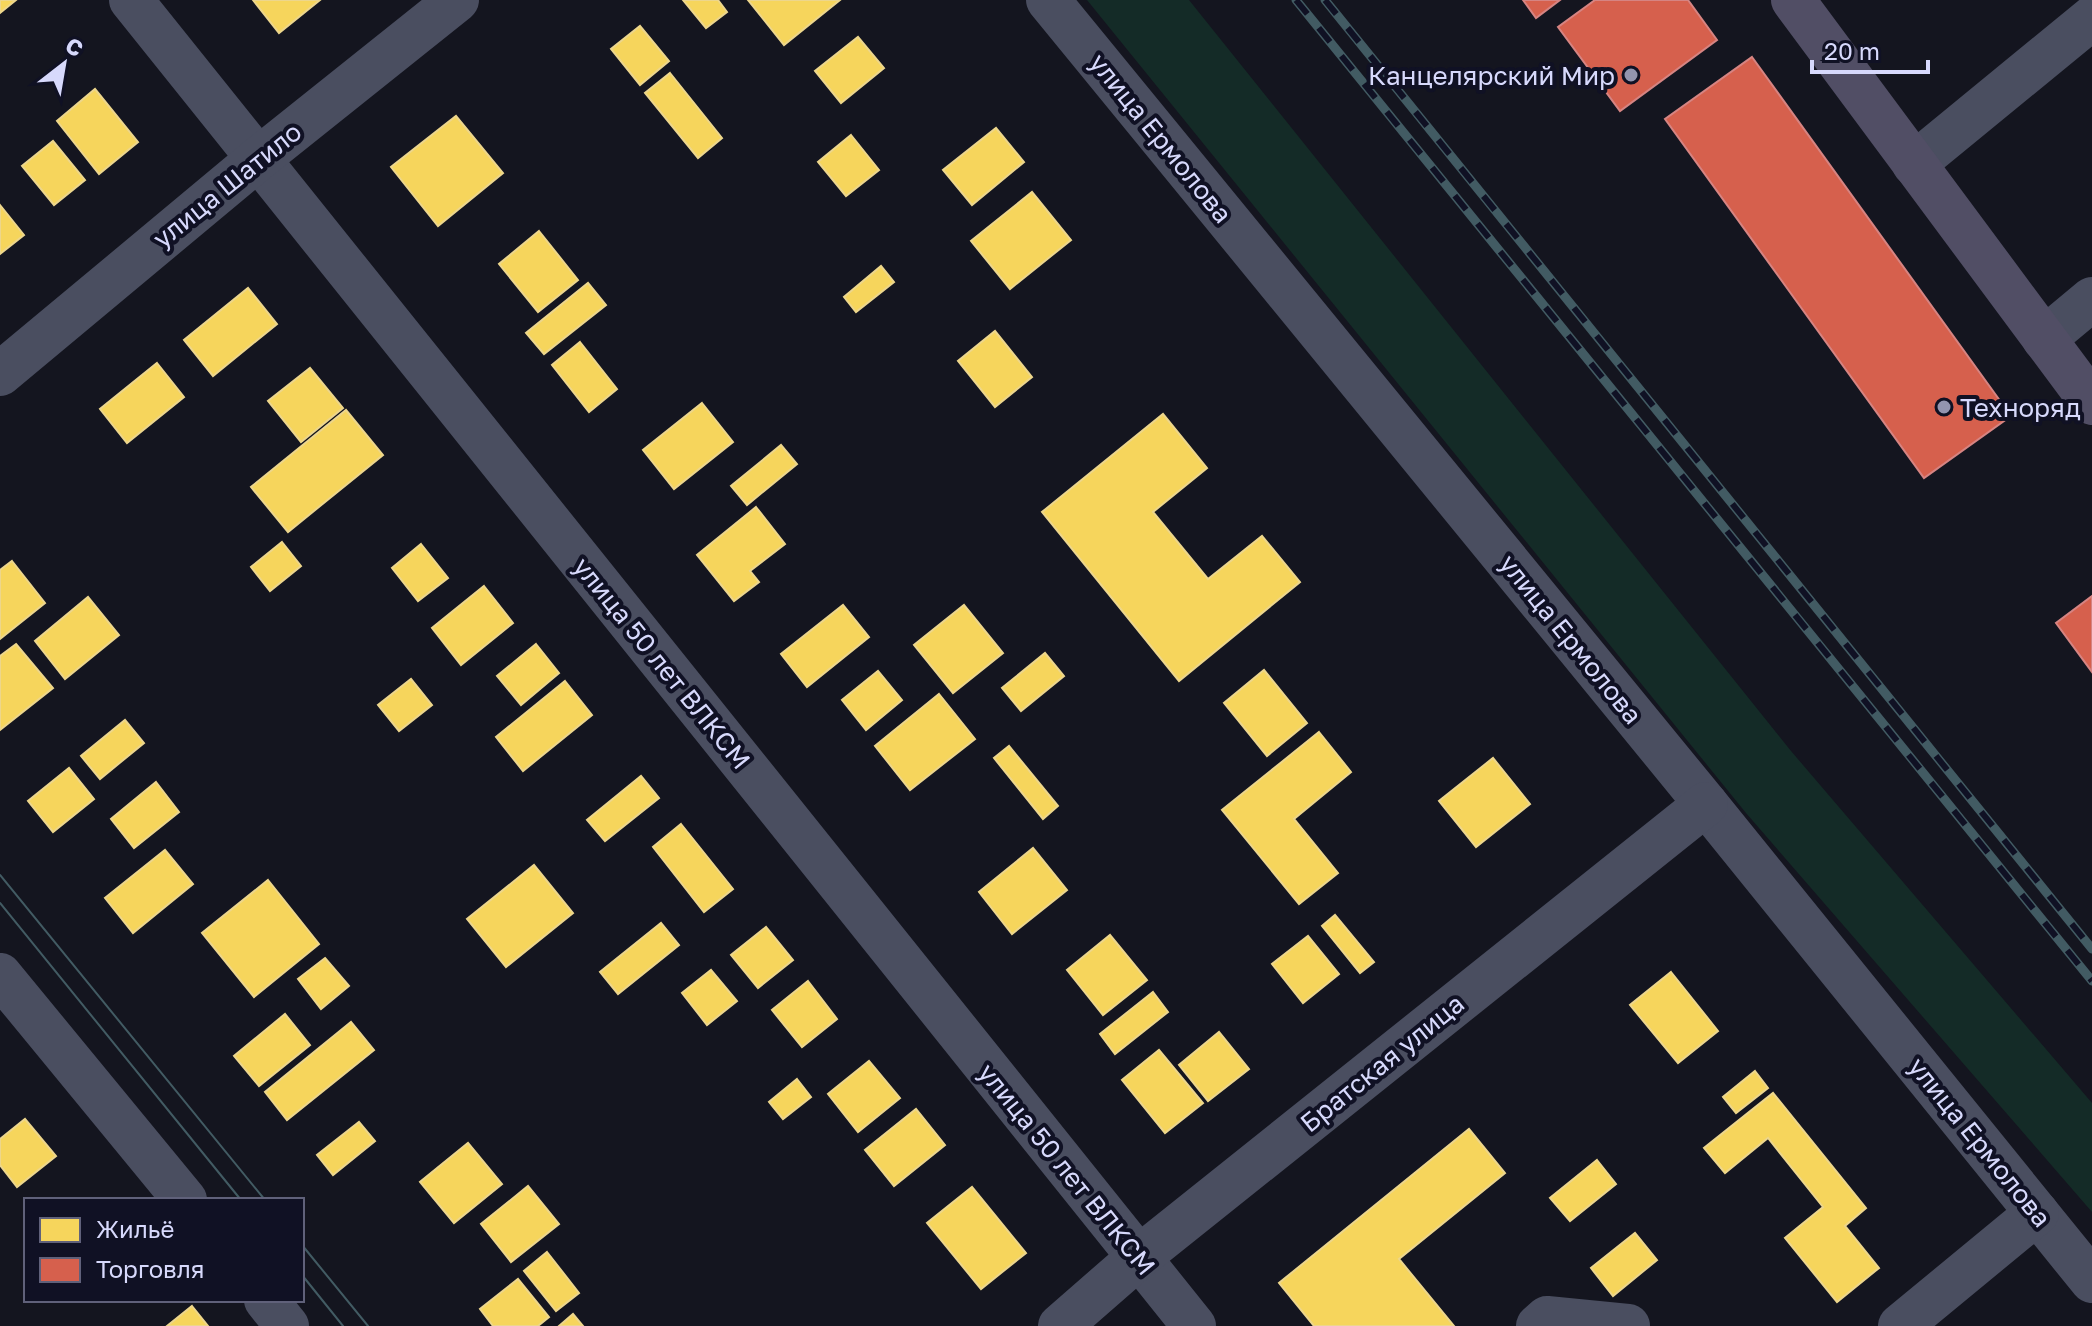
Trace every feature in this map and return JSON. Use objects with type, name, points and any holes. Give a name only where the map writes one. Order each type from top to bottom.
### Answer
[{"type":"main road","points":[[1793,0],[2092,403]]},
{"type":"street","name":"улица 50 лет ВЛКСМ","points":[[131,0],[1194,1326]]},
{"type":"street","name":"улица Шатило","points":[[0,374],[258,159],[457,0]]},
{"type":"street","name":"улица Ермолова","points":[[1048,0],[2092,1281]]},
{"type":"street","points":[[1914,164],[2092,18]]},
{"type":"street","points":[[2044,339],[2092,299]]},
{"type":"street","name":"Братская улица","points":[[1060,1326],[1138,1258],[1706,804]]},
{"type":"street","points":[[0,975],[183,1198]]},
{"type":"street","points":[[1900,1326],[2037,1213]]},
{"type":"street","points":[[268,1302],[287,1326]]},
{"type":"street","points":[[1538,1326],[1547,1318],[1628,1326]]},
{"type":"green space","points":[[1087,0],[1189,0],[1791,751],[2092,1103],[2092,1212],[1746,813]]},
{"type":"building: Жильё","points":[[0,0],[16,0],[0,13]]},
{"type":"building: Жильё","points":[[253,0],[320,0],[279,33]]},
{"type":"building: Жильё","points":[[683,0],[718,0],[727,12],[706,28]]},
{"type":"building: Жильё","points":[[748,0],[840,0],[784,45]]},
{"type":"building: Жильё","points":[[640,26],[669,61],[640,85],[611,49]]},
{"type":"building: Жильё","points":[[858,37],[884,68],[841,103],[815,71]]},
{"type":"building: Жильё","points":[[670,73],[722,138],[698,158],[645,93]]},
{"type":"building: Жильё","points":[[95,89],[138,142],[99,174],[57,121]]},
{"type":"building: Жильё","points":[[456,116],[503,173],[438,226],[391,167]]},
{"type":"building: Жильё","points":[[996,128],[1024,162],[972,205],[943,170]]},
{"type":"building: Жильё","points":[[851,135],[879,170],[846,196],[818,162]]},
{"type":"building: Жильё","points":[[53,141],[85,180],[54,205],[22,166]]},
{"type":"building: Жильё","points":[[1032,192],[1071,240],[1010,289],[971,241]]},
{"type":"building: Жильё","points":[[0,205],[24,235],[0,254]]},
{"type":"building: Жильё","points":[[539,231],[578,280],[538,312],[499,264]]},
{"type":"building: Жильё","points":[[881,266],[894,282],[856,312],[844,297]]},
{"type":"building: Жильё","points":[[588,283],[606,305],[544,354],[526,333]]},
{"type":"building: Жильё","points":[[248,288],[277,324],[213,376],[184,340]]},
{"type":"building: Жильё","points":[[995,331],[1032,377],[995,407],[958,361]]},
{"type":"building: Жильё","points":[[580,342],[617,389],[589,412],[552,365]]},
{"type":"building: Жильё","points":[[157,363],[184,397],[127,443],[100,409]]},
{"type":"building: Жильё","points":[[310,368],[343,408],[301,442],[268,401]]},
{"type":"building: Жильё","points":[[702,403],[733,442],[674,489],[643,450]]},
{"type":"building: Жильё","points":[[346,410],[383,455],[288,532],[251,487]]},
{"type":"building: Жильё","points":[[1163,414],[1207,468],[1153,512],[1208,579],[1262,536],[1300,582],[1179,681],[1042,512]]},
{"type":"building: Жильё","points":[[781,445],[797,464],[747,505],[731,486]]},
{"type":"building: Жильё","points":[[756,507],[785,544],[750,571],[759,582],[734,601],[697,555]]},
{"type":"building: Жильё","points":[[282,542],[301,566],[270,591],[251,567]]},
{"type":"building: Жильё","points":[[421,544],[448,578],[418,601],[392,568]]},
{"type":"building: Жильё","points":[[12,561],[45,603],[0,639],[0,570]]},
{"type":"building: Жильё","points":[[484,586],[513,623],[461,665],[432,628]]},
{"type":"building: Жильё","points":[[88,597],[119,635],[65,679],[35,641]]},
{"type":"building: Жильё","points":[[843,605],[869,637],[807,687],[781,654]]},
{"type":"building: Жильё","points":[[964,605],[1003,653],[953,693],[914,645]]},
{"type":"building: Жильё","points":[[16,644],[53,688],[0,730],[0,656]]},
{"type":"building: Жильё","points":[[536,644],[559,673],[521,705],[497,676]]},
{"type":"building: Жильё","points":[[1045,653],[1064,676],[1021,711],[1002,688]]},
{"type":"building: Жильё","points":[[1264,670],[1307,723],[1267,756],[1224,703]]},
{"type":"building: Жильё","points":[[878,671],[902,700],[866,730],[842,700]]},
{"type":"building: Жильё","points":[[411,679],[432,705],[399,731],[378,705]]},
{"type":"building: Жильё","points":[[565,681],[592,715],[523,771],[496,737]]},
{"type":"building: Жильё","points":[[939,694],[975,739],[910,790],[875,746]]},
{"type":"building: Жильё","points":[[125,720],[144,743],[100,779],[81,756]]},
{"type":"building: Жильё","points":[[1319,732],[1351,772],[1294,819],[1338,873],[1299,904],[1222,810]]},
{"type":"building: Жильё","points":[[1009,746],[1058,806],[1043,819],[994,758]]},
{"type":"building: Жильё","points":[[1493,758],[1530,804],[1476,847],[1439,801]]},
{"type":"building: Жильё","points":[[69,768],[94,799],[53,832],[28,801]]},
{"type":"building: Жильё","points":[[641,776],[659,798],[605,841],[587,820]]},
{"type":"building: Жильё","points":[[156,782],[179,812],[134,848],[111,819]]},
{"type":"building: Жильё","points":[[681,824],[733,889],[704,912],[653,847]]},
{"type":"building: Жильё","points":[[1033,848],[1067,890],[1012,934],[979,892]]},
{"type":"building: Жильё","points":[[165,850],[193,884],[133,933],[105,898]]},
{"type":"building: Жильё","points":[[534,865],[573,913],[506,967],[467,919]]},
{"type":"building: Жильё","points":[[268,880],[319,944],[254,997],[202,933]]},
{"type":"building: Жильё","points":[[1335,915],[1374,962],[1360,973],[1322,926]]},
{"type":"building: Жильё","points":[[661,923],[679,945],[618,994],[600,972]]},
{"type":"building: Жильё","points":[[766,927],[793,960],[758,988],[731,955]]},
{"type":"building: Жильё","points":[[1110,935],[1147,980],[1103,1015],[1067,970]]},
{"type":"building: Жильё","points":[[1308,936],[1339,974],[1303,1003],[1272,964]]},
{"type":"building: Жильё","points":[[325,958],[349,986],[321,1009],[298,979]]},
{"type":"building: Жильё","points":[[711,970],[737,1001],[707,1025],[682,993]]},
{"type":"building: Жильё","points":[[1671,972],[1718,1031],[1678,1063],[1630,1005]]},
{"type":"building: Жильё","points":[[808,981],[837,1019],[802,1047],[772,1010]]},
{"type":"building: Жильё","points":[[1153,992],[1168,1012],[1115,1054],[1100,1034]]},
{"type":"building: Жильё","points":[[285,1014],[310,1045],[259,1086],[234,1056]]},
{"type":"building: Жильё","points":[[351,1022],[374,1050],[287,1120],[265,1092]]},
{"type":"building: Жильё","points":[[1219,1032],[1249,1069],[1208,1101],[1179,1065]]},
{"type":"building: Жильё","points":[[1159,1050],[1203,1103],[1165,1133],[1122,1080]]},
{"type":"building: Жильё","points":[[869,1061],[900,1098],[858,1132],[828,1094]]},
{"type":"building: Жильё","points":[[1755,1071],[1768,1088],[1736,1113],[1723,1097]]},
{"type":"building: Жильё","points":[[797,1079],[811,1097],[783,1119],[769,1102]]},
{"type":"building: Жильё","points":[[1773,1093],[1866,1208],[1845,1226],[1879,1268],[1837,1302],[1785,1238],[1823,1207],[1768,1138],[1725,1173],[1704,1148]]},
{"type":"building: Жильё","points":[[916,1109],[945,1145],[894,1186],[865,1150]]},
{"type":"building: Жильё","points":[[25,1119],[56,1156],[17,1187],[0,1165],[0,1139]]},
{"type":"building: Жильё","points":[[359,1122],[375,1141],[333,1175],[317,1155]]},
{"type":"building: Жильё","points":[[1469,1129],[1505,1173],[1399,1259],[1454,1326],[1314,1326],[1279,1283]]},
{"type":"building: Жильё","points":[[468,1143],[502,1184],[454,1223],[420,1182]]},
{"type":"building: Жильё","points":[[1597,1160],[1616,1184],[1570,1221],[1550,1198]]},
{"type":"building: Жильё","points":[[528,1186],[559,1224],[511,1262],[481,1224]]},
{"type":"building: Жильё","points":[[972,1187],[1026,1253],[981,1289],[927,1223]]},
{"type":"building: Жильё","points":[[1635,1233],[1657,1260],[1613,1296],[1591,1268]]},
{"type":"building: Жильё","points":[[547,1252],[579,1293],[556,1311],[524,1271]]},
{"type":"building: Жильё","points":[[518,1279],[549,1317],[538,1326],[493,1326],[480,1309]]},
{"type":"building: Жильё","points":[[192,1306],[208,1326],[167,1326]]},
{"type":"building: Жильё","points":[[573,1314],[583,1326],[559,1326]]},
{"type":"building: Торговля","points":[[1523,0],[1560,0],[1536,18]]},
{"type":"building: Торговля","name":"Канцелярский Мир","points":[[1595,0],[1688,0],[1717,40],[1620,111],[1558,27]]},
{"type":"building: Торговля","points":[[1752,57],[2011,416],[1924,478],[1665,119]]},
{"type":"building: Торговля","points":[[2092,596],[2092,672],[2056,623]]},
{"type":"tram line","points":[[0,875],[263,1198]]},
{"type":"tram line","points":[[0,903],[239,1198]]},
{"type":"tram line","points":[[304,1247],[368,1326]]},
{"type":"tram line","points":[[304,1277],[343,1326]]},
{"type":"railway","points":[[1296,0],[2092,981]]},
{"type":"railway","points":[[1325,0],[2092,949]]},
{"type":"place","name":"Канцелярский Мир","points":[[1631,75]]},
{"type":"place","name":"Техноряд","points":[[1944,407]]}]
